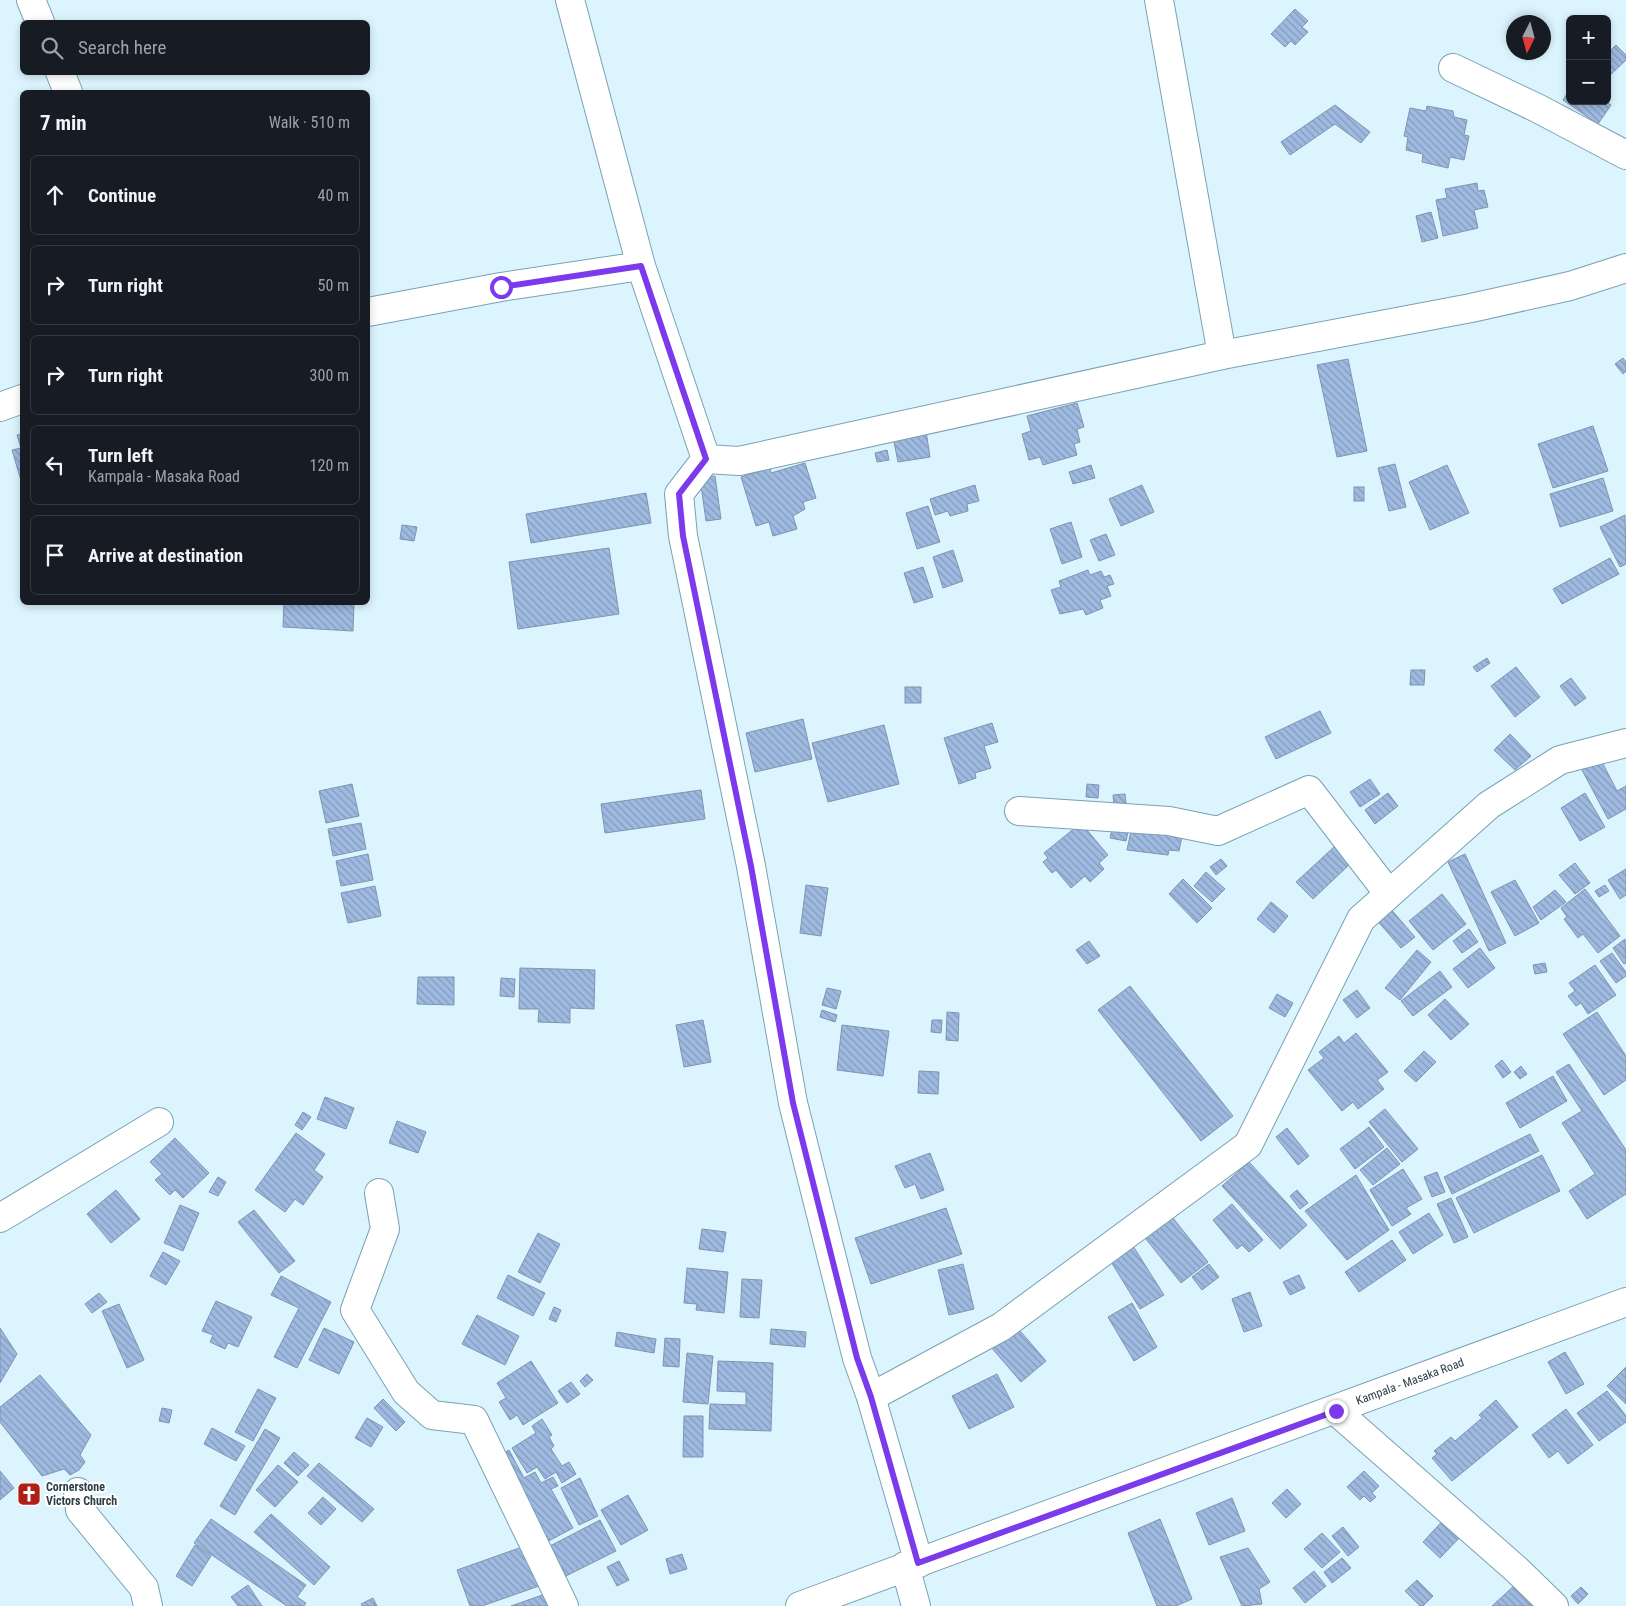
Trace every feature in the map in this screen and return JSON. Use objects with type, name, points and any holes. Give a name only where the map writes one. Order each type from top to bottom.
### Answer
[{"type":"street","points":[[31,0],[39,20]]},
{"type":"street","points":[[570,0],[641,266],[706,459]]},
{"type":"street","points":[[1159,0],[1222,355]]},
{"type":"street","points":[[1453,68],[1539,109],[1626,155]]},
{"type":"street","points":[[61,75],[67,90]]},
{"type":"street","points":[[370,312],[501,287],[641,266]]},
{"type":"street","points":[[706,459],[739,461],[1222,355],[1471,308],[1570,286],[1626,268]]},
{"type":"street","points":[[0,407],[20,400]]},
{"type":"street","points":[[706,459],[679,494],[683,536],[751,866],[793,1103],[857,1358],[871,1397],[912,1564],[916,1606]]},
{"type":"street","points":[[871,1397],[1001,1327],[1248,1145],[1361,919],[1489,805],[1560,760],[1626,743]]},
{"type":"street","points":[[1018,811],[1169,821],[1218,831],[1309,790],[1389,894]]},
{"type":"street","points":[[0,1218],[159,1122]]},
{"type":"street","points":[[379,1193],[385,1229],[355,1310],[406,1392],[432,1415],[474,1420],[564,1606]]},
{"type":"street","name":"Kampala - Masaka Road","points":[[800,1606],[1336,1411],[1626,1302]]},
{"type":"street","points":[[1336,1411],[1517,1570],[1554,1606]]},
{"type":"street","points":[[78,1492],[80,1510],[144,1588],[148,1606]]},
{"type":"building","points":[[1295,9],[1308,21],[1302,27],[1308,32],[1295,45],[1291,41],[1285,47],[1271,34]]},
{"type":"building","points":[[1616,45],[1626,55],[1626,60],[1611,74],[1611,60],[1611,50]]},
{"type":"building","points":[[1335,105],[1370,132],[1361,143],[1335,124],[1290,155],[1281,142]]},
{"type":"building","points":[[1570,105],[1611,105],[1598,124]]},
{"type":"building","points":[[1427,106],[1453,111],[1454,117],[1467,120],[1464,135],[1469,136],[1464,160],[1450,157],[1448,168],[1422,162],[1423,154],[1406,150],[1408,137],[1404,136],[1410,108],[1426,111]]},
{"type":"building","points":[[1477,183],[1478,191],[1484,190],[1488,207],[1474,210],[1478,228],[1443,236],[1436,200],[1447,198],[1445,189]]},
{"type":"building","points":[[1431,212],[1438,238],[1422,242],[1416,216]]},
{"type":"building","points":[[1623,358],[1626,362],[1626,371],[1623,374],[1615,364]]},
{"type":"building","points":[[1348,359],[1367,451],[1337,457],[1317,365]]},
{"type":"building","points":[[1077,403],[1084,427],[1077,429],[1080,442],[1074,444],[1077,455],[1043,465],[1040,457],[1029,460],[1022,434],[1031,431],[1027,416]]},
{"type":"building","points":[[1593,426],[1608,471],[1553,488],[1538,444]]},
{"type":"building","points":[[926,431],[930,457],[898,462],[893,437]]},
{"type":"building","points":[[20,448],[20,477],[12,450]]},
{"type":"building","points":[[887,450],[889,460],[877,462],[875,453]]},
{"type":"building","points":[[805,463],[816,498],[803,502],[805,509],[793,516],[797,529],[773,536],[769,522],[756,526],[741,477],[770,468],[771,473]]},
{"type":"building","points":[[1395,464],[1406,507],[1389,511],[1378,468]]},
{"type":"building","points":[[1091,465],[1095,478],[1073,484],[1069,472]]},
{"type":"building","points":[[1447,465],[1469,513],[1430,530],[1409,482]]},
{"type":"building","points":[[715,476],[721,519],[706,521],[700,478]]},
{"type":"building","points":[[1603,478],[1613,511],[1560,527],[1550,494]]},
{"type":"building","points":[[975,485],[979,501],[967,504],[968,511],[950,516],[948,511],[935,515],[930,499]]},
{"type":"building","points":[[1142,485],[1154,512],[1121,526],[1109,499]]},
{"type":"building","points":[[1354,487],[1364,487],[1364,501],[1354,501]]},
{"type":"building","points":[[646,493],[651,523],[531,543],[526,514]]},
{"type":"building","points":[[928,506],[940,542],[917,549],[906,513]]},
{"type":"building","points":[[1625,515],[1626,564],[1620,567],[1600,527]]},
{"type":"building","points":[[1071,522],[1082,557],[1062,564],[1050,529]]},
{"type":"building","points":[[402,525],[417,527],[414,541],[400,539]]},
{"type":"building","points":[[1106,534],[1115,555],[1099,561],[1090,540]]},
{"type":"building","points":[[609,548],[619,614],[518,629],[509,562]]},
{"type":"building","points":[[953,550],[963,581],[943,588],[933,557]]},
{"type":"building","points":[[1610,558],[1619,574],[1562,604],[1553,589]]},
{"type":"building","points":[[923,567],[933,597],[914,603],[904,573]]},
{"type":"building","points":[[1088,570],[1090,575],[1101,571],[1104,577],[1110,575],[1114,584],[1107,586],[1111,596],[1100,600],[1103,608],[1086,615],[1083,609],[1060,614],[1051,590],[1061,587],[1059,581]]},
{"type":"building","points":[[284,605],[354,605],[353,631],[283,627]]},
{"type":"building","points":[[1487,658],[1490,663],[1477,672],[1473,667]]},
{"type":"building","points":[[1516,667],[1540,697],[1515,717],[1491,686]]},
{"type":"building","points":[[1411,670],[1425,670],[1424,685],[1410,685]]},
{"type":"building","points":[[1571,678],[1586,698],[1575,706],[1560,686]]},
{"type":"building","points":[[905,687],[921,687],[921,703],[905,703]]},
{"type":"building","points":[[1320,711],[1331,733],[1276,759],[1265,737]]},
{"type":"building","points":[[803,719],[812,759],[755,772],[746,733]]},
{"type":"building","points":[[992,723],[998,742],[984,746],[991,768],[975,773],[976,778],[959,784],[944,738]]},
{"type":"building","points":[[884,725],[899,784],[828,802],[812,743]]},
{"type":"building","points":[[1510,734],[1531,756],[1515,770],[1494,750]]},
{"type":"building","points":[[1601,760],[1617,791],[1626,786],[1626,809],[1608,819],[1582,770]]},
{"type":"building","points":[[1370,779],[1380,794],[1360,807],[1350,792]]},
{"type":"building","points":[[352,784],[359,816],[326,823],[319,791]]},
{"type":"building","points":[[1087,784],[1099,785],[1098,798],[1086,797]]},
{"type":"building","points":[[701,790],[705,819],[605,833],[601,804]]},
{"type":"building","points":[[1388,793],[1398,806],[1375,824],[1365,810]]},
{"type":"building","points":[[1585,793],[1605,827],[1580,841],[1561,808]]},
{"type":"building","points":[[1125,794],[1126,804],[1114,806],[1113,795]]},
{"type":"building","points":[[1114,820],[1130,823],[1126,841],[1110,838]]},
{"type":"building","points":[[1133,821],[1183,832],[1179,851],[1169,850],[1168,855],[1127,850]]},
{"type":"building","points":[[361,823],[366,849],[333,856],[328,829]]},
{"type":"building","points":[[1081,823],[1108,855],[1099,863],[1104,869],[1090,882],[1085,876],[1071,888],[1056,870],[1052,873],[1043,862],[1048,858],[1044,853]]},
{"type":"building","points":[[1334,847],[1350,864],[1313,899],[1296,882]]},
{"type":"building","points":[[368,854],[373,880],[341,886],[336,861]]},
{"type":"building","points":[[1465,854],[1506,943],[1489,951],[1448,862]]},
{"type":"building","points":[[1221,859],[1227,866],[1216,875],[1210,867]]},
{"type":"building","points":[[1575,863],[1590,883],[1575,894],[1559,875]]},
{"type":"building","points":[[1626,869],[1626,895],[1620,899],[1608,880]]},
{"type":"building","points":[[1206,872],[1225,889],[1212,902],[1194,886]]},
{"type":"building","points":[[1183,879],[1212,908],[1197,923],[1169,894]]},
{"type":"building","points":[[1515,880],[1539,923],[1515,936],[1491,892]]},
{"type":"building","points":[[806,885],[828,888],[821,936],[800,933]]},
{"type":"building","points":[[1605,885],[1609,891],[1599,897],[1595,891]]},
{"type":"building","points":[[375,886],[381,916],[348,923],[341,893]]},
{"type":"building","points":[[1585,889],[1620,936],[1598,953],[1583,934],[1578,938],[1564,919],[1567,917],[1561,908]]},
{"type":"building","points":[[1555,890],[1566,902],[1541,920],[1533,907]]},
{"type":"building","points":[[1442,894],[1466,924],[1433,950],[1409,921]]},
{"type":"building","points":[[1271,902],[1288,916],[1274,933],[1257,919]]},
{"type":"building","points":[[1389,907],[1415,937],[1401,948],[1375,918]]},
{"type":"building","points":[[1469,929],[1478,942],[1462,953],[1453,941]]},
{"type":"building","points":[[1625,939],[1626,963],[1624,964],[1613,948]]},
{"type":"building","points":[[1089,941],[1100,956],[1087,964],[1076,950]]},
{"type":"building","points":[[1480,948],[1495,968],[1468,988],[1453,969]]},
{"type":"building","points":[[1417,950],[1431,962],[1400,1000],[1385,988]]},
{"type":"building","points":[[1612,953],[1626,972],[1626,976],[1616,983],[1600,961]]},
{"type":"building","points":[[1545,963],[1547,972],[1535,974],[1533,965]]},
{"type":"building","points":[[1595,965],[1616,995],[1588,1014],[1581,1003],[1576,1006],[1568,996],[1575,991],[1569,983]]},
{"type":"building","points":[[520,968],[595,970],[594,1009],[570,1008],[570,1023],[538,1022],[539,1009],[519,1009]]},
{"type":"building","points":[[1440,971],[1452,987],[1413,1016],[1401,1001]]},
{"type":"building","points":[[418,977],[454,977],[454,1005],[417,1004]]},
{"type":"building","points":[[501,978],[515,979],[514,997],[500,996]]},
{"type":"building","points":[[1130,986],[1233,1116],[1201,1141],[1098,1010]]},
{"type":"building","points":[[827,988],[841,991],[836,1009],[822,1005]]},
{"type":"building","points":[[1357,990],[1370,1008],[1357,1018],[1343,1000]]},
{"type":"building","points":[[1277,994],[1293,1003],[1285,1017],[1269,1008]]},
{"type":"building","points":[[1445,999],[1469,1024],[1451,1040],[1428,1015]]},
{"type":"building","points":[[822,1010],[837,1015],[835,1022],[820,1017]]},
{"type":"building","points":[[947,1012],[959,1013],[958,1041],[946,1040]]},
{"type":"building","points":[[1597,1012],[1626,1056],[1626,1080],[1604,1095],[1563,1034]]},
{"type":"building","points":[[703,1020],[711,1062],[684,1067],[676,1025]]},
{"type":"building","points":[[932,1020],[942,1020],[941,1033],[931,1032]]},
{"type":"building","points":[[842,1025],[889,1031],[883,1076],[837,1070]]},
{"type":"building","points":[[1356,1033],[1388,1072],[1377,1080],[1384,1089],[1358,1109],[1353,1102],[1342,1111],[1308,1070],[1324,1058],[1319,1052],[1339,1036],[1344,1043]]},
{"type":"building","points":[[1424,1051],[1436,1062],[1416,1082],[1404,1071]]},
{"type":"building","points":[[1502,1060],[1511,1072],[1503,1078],[1495,1066]]},
{"type":"building","points":[[1569,1064],[1626,1150],[1626,1194],[1587,1219],[1569,1191],[1595,1174],[1562,1123],[1582,1111],[1556,1072]]},
{"type":"building","points":[[1521,1066],[1527,1074],[1520,1079],[1514,1072]]},
{"type":"building","points":[[919,1071],[939,1072],[938,1094],[918,1093]]},
{"type":"building","points":[[1553,1076],[1567,1101],[1520,1128],[1506,1103]]},
{"type":"building","points":[[325,1097],[354,1108],[346,1129],[317,1119]]},
{"type":"building","points":[[1385,1109],[1418,1149],[1402,1162],[1369,1122]]},
{"type":"building","points":[[303,1112],[311,1117],[302,1130],[295,1125]]},
{"type":"building","points":[[397,1121],[426,1132],[418,1153],[389,1143]]},
{"type":"building","points":[[1369,1127],[1384,1147],[1355,1169],[1340,1149]]},
{"type":"building","points":[[1287,1128],[1309,1156],[1298,1165],[1276,1137]]},
{"type":"building","points":[[296,1133],[325,1154],[314,1170],[323,1177],[303,1205],[295,1199],[285,1212],[255,1190]]},
{"type":"building","points":[[1530,1134],[1539,1151],[1452,1194],[1444,1177]]},
{"type":"building","points":[[175,1138],[209,1173],[183,1198],[175,1190],[170,1195],[155,1180],[162,1174],[150,1162]]},
{"type":"building","points":[[1387,1148],[1400,1164],[1373,1185],[1360,1170]]},
{"type":"building","points":[[930,1153],[944,1190],[921,1199],[915,1184],[905,1188],[895,1166]]},
{"type":"building","points":[[1542,1155],[1560,1191],[1474,1233],[1456,1198]]},
{"type":"building","points":[[1249,1162],[1307,1225],[1280,1249],[1222,1186]]},
{"type":"building","points":[[1403,1169],[1422,1199],[1406,1208],[1411,1214],[1392,1226],[1370,1190]]},
{"type":"building","points":[[1437,1172],[1445,1192],[1432,1197],[1424,1177]]},
{"type":"building","points":[[1356,1175],[1389,1230],[1347,1260],[1305,1211]]},
{"type":"building","points":[[218,1177],[226,1182],[218,1196],[209,1192]]},
{"type":"building","points":[[116,1190],[140,1219],[111,1243],[87,1214]]},
{"type":"building","points":[[1297,1190],[1308,1203],[1300,1209],[1290,1196]]},
{"type":"building","points":[[1451,1198],[1468,1237],[1454,1243],[1437,1204]]},
{"type":"building","points":[[1232,1204],[1263,1240],[1249,1252],[1242,1245],[1237,1249],[1213,1220]]},
{"type":"building","points":[[180,1205],[199,1213],[183,1251],[164,1243]]},
{"type":"building","points":[[946,1208],[962,1254],[871,1284],[855,1238]]},
{"type":"building","points":[[254,1210],[295,1261],[279,1273],[238,1222]]},
{"type":"building","points":[[1169,1213],[1208,1262],[1181,1283],[1142,1234]]},
{"type":"building","points":[[1429,1213],[1443,1235],[1413,1254],[1399,1232]]},
{"type":"building","points":[[702,1229],[726,1232],[723,1252],[699,1249]]},
{"type":"building","points":[[538,1233],[560,1244],[540,1283],[518,1272]]},
{"type":"building","points":[[1392,1240],[1406,1260],[1359,1292],[1345,1272]]},
{"type":"building","points":[[1133,1246],[1164,1295],[1140,1309],[1110,1260]]},
{"type":"building","points":[[163,1252],[180,1261],[166,1285],[150,1276]]},
{"type":"building","points":[[963,1264],[974,1309],[949,1315],[938,1270]]},
{"type":"building","points":[[1209,1264],[1219,1277],[1202,1290],[1192,1277]]},
{"type":"building","points":[[687,1268],[728,1272],[724,1313],[696,1310],[697,1304],[684,1303]]},
{"type":"building","points":[[508,1275],[545,1293],[533,1316],[497,1298]]},
{"type":"building","points":[[1299,1275],[1305,1288],[1290,1295],[1283,1282]]},
{"type":"building","points":[[281,1276],[331,1302],[297,1368],[274,1357],[299,1308],[271,1295]]},
{"type":"building","points":[[742,1279],[762,1280],[759,1318],[740,1317]]},
{"type":"building","points":[[1250,1292],[1262,1326],[1244,1332],[1232,1299]]},
{"type":"building","points":[[99,1293],[107,1302],[92,1313],[85,1304]]},
{"type":"building","points":[[216,1301],[252,1317],[238,1347],[228,1343],[225,1349],[210,1342],[213,1335],[202,1331]]},
{"type":"building","points":[[1132,1303],[1157,1347],[1134,1361],[1108,1317]]},
{"type":"building","points":[[119,1304],[144,1360],[127,1368],[102,1311]]},
{"type":"building","points":[[554,1307],[561,1310],[556,1322],[549,1319]]},
{"type":"building","points":[[477,1315],[519,1336],[505,1365],[462,1344]]},
{"type":"building","points":[[1015,1325],[1046,1361],[1021,1382],[990,1346]]},
{"type":"building","points":[[0,1328],[17,1354],[0,1383]]},
{"type":"building","points":[[324,1328],[354,1342],[339,1374],[309,1360]]},
{"type":"building","points":[[771,1329],[806,1332],[805,1347],[770,1344]]},
{"type":"building","points":[[617,1332],[656,1339],[654,1353],[615,1346]]},
{"type":"building","points":[[665,1338],[680,1339],[679,1367],[663,1366]]},
{"type":"building","points":[[1565,1352],[1584,1384],[1566,1394],[1548,1362]]},
{"type":"building","points":[[687,1353],[713,1356],[708,1404],[683,1402]]},
{"type":"building","points":[[531,1361],[558,1403],[523,1425],[517,1415],[510,1420],[499,1402],[506,1398],[497,1383]]},
{"type":"building","points":[[718,1361],[773,1363],[771,1431],[709,1429],[710,1404],[746,1405],[746,1392],[717,1391]]},
{"type":"building","points":[[1626,1367],[1626,1404],[1607,1386]]},
{"type":"building","points":[[587,1374],[593,1380],[585,1387],[580,1381]]},
{"type":"building","points":[[997,1374],[1014,1407],[969,1429],[952,1396]]},
{"type":"building","points":[[40,1375],[91,1435],[80,1455],[85,1462],[79,1470],[70,1475],[64,1469],[42,1476],[0,1422],[0,1407]]},
{"type":"building","points":[[571,1382],[580,1394],[567,1403],[558,1391]]},
{"type":"building","points":[[258,1389],[276,1398],[253,1441],[235,1432]]},
{"type":"building","points":[[1607,1391],[1626,1416],[1626,1422],[1599,1441],[1577,1413]]},
{"type":"building","points":[[383,1399],[405,1422],[396,1431],[374,1408]]},
{"type":"building","points":[[1496,1400],[1518,1427],[1452,1481],[1432,1458],[1437,1454],[1434,1451],[1451,1437],[1455,1441],[1482,1418],[1479,1415]]},
{"type":"building","points":[[162,1408],[172,1410],[169,1423],[159,1421]]},
{"type":"building","points":[[1566,1409],[1593,1445],[1568,1464],[1558,1451],[1549,1458],[1532,1435]]},
{"type":"building","points":[[684,1416],[703,1416],[703,1457],[683,1457]]},
{"type":"building","points":[[367,1418],[383,1427],[371,1447],[355,1438]]},
{"type":"building","points":[[542,1419],[552,1435],[549,1437],[554,1446],[551,1449],[562,1466],[569,1462],[576,1474],[562,1483],[556,1472],[545,1479],[537,1467],[527,1473],[512,1448],[536,1433],[532,1426]]},
{"type":"building","points":[[212,1428],[245,1446],[236,1461],[204,1444]]},
{"type":"building","points":[[265,1429],[280,1438],[235,1515],[220,1506]]},
{"type":"building","points":[[509,1450],[524,1478],[535,1472],[541,1483],[553,1477],[558,1486],[551,1489],[573,1528],[543,1544],[495,1458]]},
{"type":"building","points":[[294,1452],[309,1465],[298,1476],[284,1463]]},
{"type":"building","points":[[319,1463],[374,1509],[362,1522],[307,1476]]},
{"type":"building","points":[[278,1465],[298,1482],[275,1507],[256,1490]]},
{"type":"building","points":[[0,1471],[14,1488],[0,1500]]},
{"type":"building","points":[[1364,1471],[1379,1486],[1372,1493],[1376,1497],[1370,1502],[1364,1496],[1360,1500],[1347,1487]]},
{"type":"building","points":[[580,1478],[598,1516],[579,1525],[561,1488]]},
{"type":"building","points":[[1287,1489],[1301,1504],[1286,1518],[1272,1503]]},
{"type":"building","points":[[628,1495],[648,1530],[621,1545],[601,1510]]},
{"type":"building","points":[[323,1497],[336,1509],[321,1525],[308,1513]]},
{"type":"building","points":[[1232,1498],[1245,1531],[1209,1545],[1196,1513]]},
{"type":"building","points":[[271,1514],[330,1567],[314,1585],[254,1532]]},
{"type":"building","points":[[1447,1516],[1465,1532],[1440,1558],[1423,1542]]},
{"type":"building","points":[[211,1519],[306,1585],[297,1597],[306,1603],[304,1606],[287,1606],[194,1543]]},
{"type":"building","points":[[1160,1519],[1192,1599],[1176,1606],[1157,1606],[1128,1533]]},
{"type":"building","points":[[600,1520],[616,1551],[566,1576],[550,1546]]},
{"type":"building","points":[[1343,1527],[1359,1547],[1348,1556],[1332,1536]]},
{"type":"building","points":[[1322,1533],[1340,1552],[1322,1568],[1304,1549]]},
{"type":"building","points":[[195,1545],[211,1556],[192,1586],[176,1576]]},
{"type":"building","points":[[525,1546],[539,1586],[482,1606],[470,1606],[457,1570]]},
{"type":"building","points":[[1248,1548],[1270,1582],[1259,1589],[1262,1604],[1242,1606],[1220,1557]]},
{"type":"building","points":[[682,1554],[687,1569],[670,1574],[666,1559]]},
{"type":"building","points":[[1342,1558],[1351,1568],[1332,1583],[1324,1572]]},
{"type":"building","points":[[619,1561],[629,1580],[617,1586],[607,1567]]},
{"type":"building","points":[[1314,1571],[1326,1586],[1305,1603],[1293,1588]]},
{"type":"building","points":[[1417,1580],[1433,1596],[1423,1606],[1420,1606],[1405,1591]]},
{"type":"building","points":[[1516,1584],[1536,1606],[1492,1606]]},
{"type":"building","points":[[248,1585],[262,1606],[238,1606],[231,1597]]},
{"type":"building","points":[[1581,1587],[1588,1594],[1578,1604],[1571,1596]]},
{"type":"building","points":[[548,1593],[552,1606],[511,1606]]},
{"type":"building","points":[[373,1598],[377,1606],[362,1606],[361,1604]]},
{"type":"place","name":"Cornerstone Victors Church","points":[[29,1494]]},
{"type":"route","points":[[501,287],[641,266],[706,459],[679,494],[683,536],[751,866],[793,1103],[857,1358],[871,1397],[918,1563],[1336,1411]]}]
